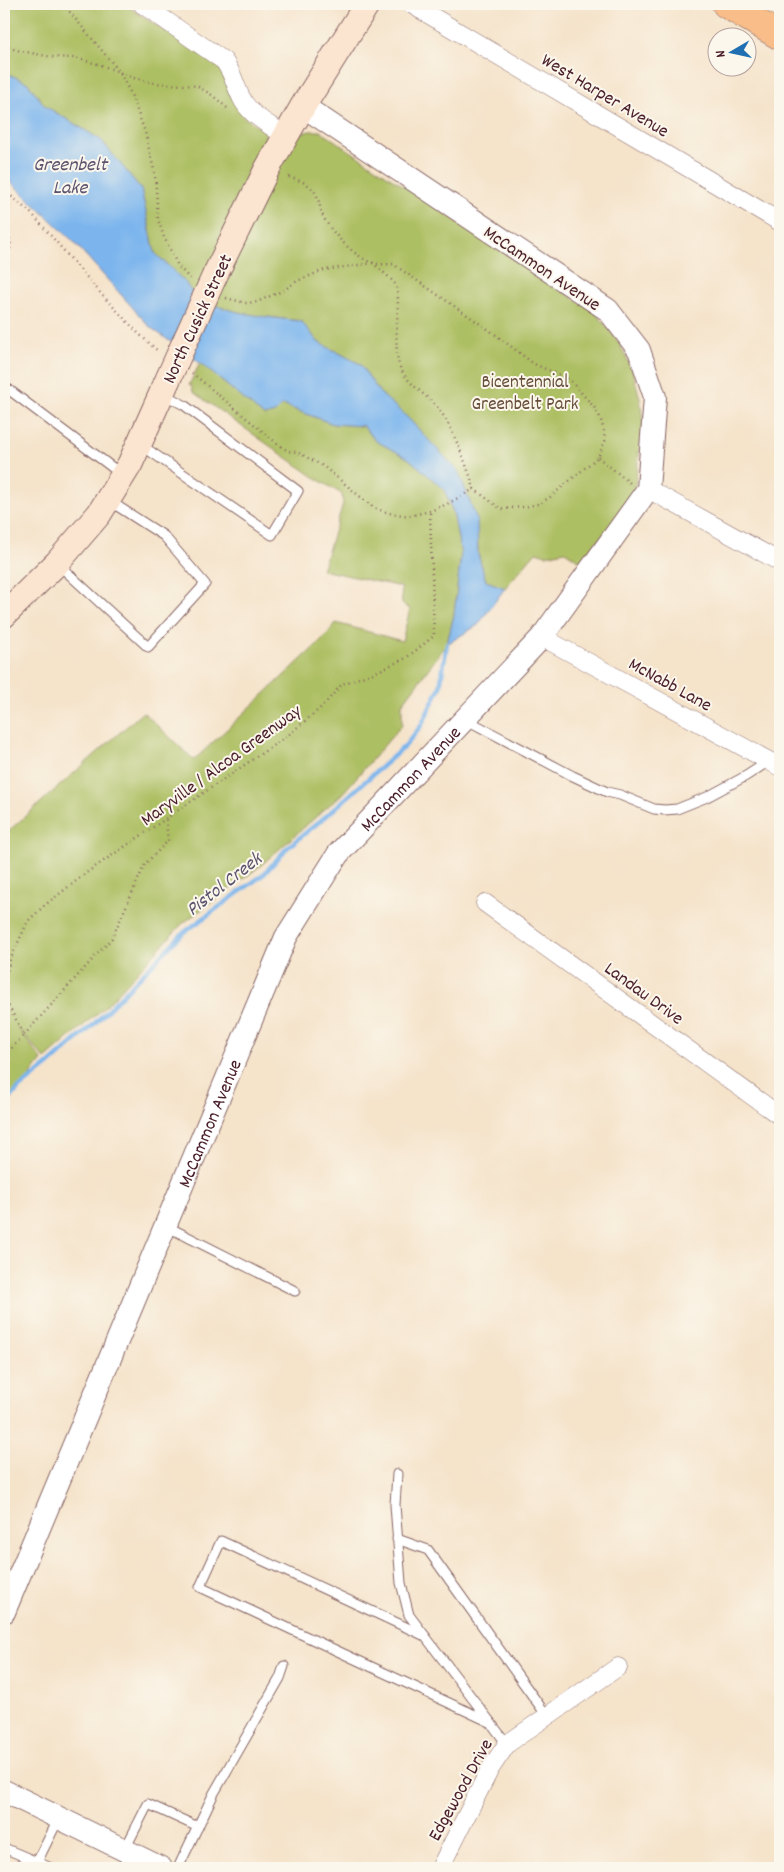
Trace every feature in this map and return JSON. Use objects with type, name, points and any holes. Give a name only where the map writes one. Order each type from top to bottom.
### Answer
[{"type":"main road","name":"North Cusick Street","points":[[4,615],[57,563],[99,514],[123,476],[173,381],[211,285],[267,169],[303,106],[367,4]]},
{"type":"main road","points":[[726,4],[780,36]]},
{"type":"street","points":[[142,4],[164,10],[224,61],[233,72],[241,98],[251,112],[286,136]]},
{"type":"street","name":"West Harper Avenue","points":[[411,4],[780,222]]},
{"type":"street","name":"McCammon Avenue","points":[[4,1612],[286,937],[338,854],[542,637],[648,489],[655,397],[639,350],[608,310],[303,106]]},
{"type":"street","points":[[648,489],[780,562]]},
{"type":"street","name":"McNabb Lane","points":[[542,637],[775,764]]},
{"type":"street","name":"Landau Drive","points":[[485,903],[780,1116]]},
{"type":"street","name":"Edgewood Drive","points":[[440,1868],[490,1768],[507,1744],[618,1667]]},
{"type":"street","points":[[4,1791],[161,1868]]},
{"type":"lane","points":[[139,444],[272,535],[298,491],[184,405],[173,381]]},
{"type":"lane","points":[[4,386],[123,476]]},
{"type":"lane","points":[[57,563],[148,647],[205,584],[164,536],[107,500]]},
{"type":"lane","points":[[464,719],[573,776],[607,792],[620,795],[654,809],[677,809],[775,764]]},
{"type":"lane","points":[[165,1226],[296,1291]]},
{"type":"lane","points":[[397,1474],[395,1505],[397,1539],[401,1584],[409,1615],[507,1744]]},
{"type":"lane","points":[[397,1539],[428,1550],[547,1716]]},
{"type":"lane","points":[[425,1636],[221,1541],[200,1587],[490,1722]]},
{"type":"lane","points":[[178,1868],[214,1793],[280,1678],[284,1666]]},
{"type":"lane","points":[[124,1850],[148,1804],[198,1827]]},
{"type":"lane","points":[[38,1862],[59,1818]]},
{"type":"lane","points":[[4,1848],[51,1868]]},
{"type":"path","points":[[63,4],[119,71],[131,94],[145,132],[155,174],[158,219],[164,237],[178,266],[245,303],[257,302],[284,290],[297,281],[324,270],[373,263],[393,264],[492,332],[534,364],[569,379],[594,407],[600,417],[605,441],[598,457],[549,498],[524,508],[501,509],[474,489],[466,466],[440,411],[400,368],[395,343],[398,298],[396,285],[373,263],[345,245],[322,215],[318,195],[307,184],[267,169]]},
{"type":"path","points":[[4,45],[16,50],[52,57],[75,58],[155,83],[198,86],[232,113]]},
{"type":"path","points":[[4,190],[33,215],[109,302],[140,334],[162,353]]},
{"type":"path","points":[[4,219],[11,247],[4,252]]},
{"type":"path","points":[[173,381],[288,451],[297,452],[323,466],[374,508],[389,513],[409,516],[430,511],[447,504],[474,489]]},
{"type":"path","points":[[598,457],[632,484],[648,489]]},
{"type":"path","name":"Maryville / Alcoa Greenway","points":[[4,985],[10,960],[28,920],[45,905],[89,871],[287,736],[323,706],[342,684],[376,672],[406,658],[434,636],[430,511]]},
{"type":"path","points":[[4,1056],[112,938],[145,864],[168,841],[166,820]]},
{"type":"path","points":[[4,997],[24,1035]]},
{"type":"green space","name":"Bicentennial Greenbelt Park","points":[[4,4],[124,4],[212,62],[221,70],[233,101],[244,117],[264,131],[267,140],[310,131],[320,131],[596,313],[618,341],[632,369],[640,398],[643,423],[635,485],[624,511],[580,561],[565,551],[546,555],[536,552],[505,588],[486,581],[478,554],[477,520],[425,436],[380,393],[360,364],[318,342],[301,321],[251,315],[223,309],[188,289],[186,283],[155,253],[141,189],[101,140],[45,106],[28,83],[4,72]]},
{"type":"green space","points":[[200,363],[264,416],[275,413],[283,405],[333,424],[363,426],[376,441],[408,458],[444,489],[453,512],[461,554],[454,615],[447,644],[402,704],[402,725],[342,794],[259,867],[182,924],[107,1005],[45,1059],[17,1027],[42,1060],[4,1110],[4,1019],[7,1015],[4,1010],[4,835],[143,712],[194,760],[324,638],[336,623],[402,641],[410,609],[402,604],[401,587],[322,570],[343,504],[342,494],[317,479],[193,392],[192,387],[189,385]]},
{"type":"water","name":"Greenbelt Lake","points":[[4,72],[28,83],[45,106],[101,140],[141,189],[155,253],[186,283],[193,293],[205,301],[237,312],[301,321],[318,342],[360,364],[380,393],[407,417],[458,471],[477,520],[478,554],[486,581],[505,588],[478,625],[447,644],[454,615],[461,554],[453,512],[444,489],[408,458],[376,441],[363,426],[333,424],[283,405],[275,413],[264,416],[200,363],[150,327],[72,240],[4,176]]},
{"type":"waterway","name":"Pistol Creek","points":[[4,1106],[18,1089],[91,1027],[182,934],[264,874],[287,848],[405,746],[421,726],[440,687],[447,644]]}]
